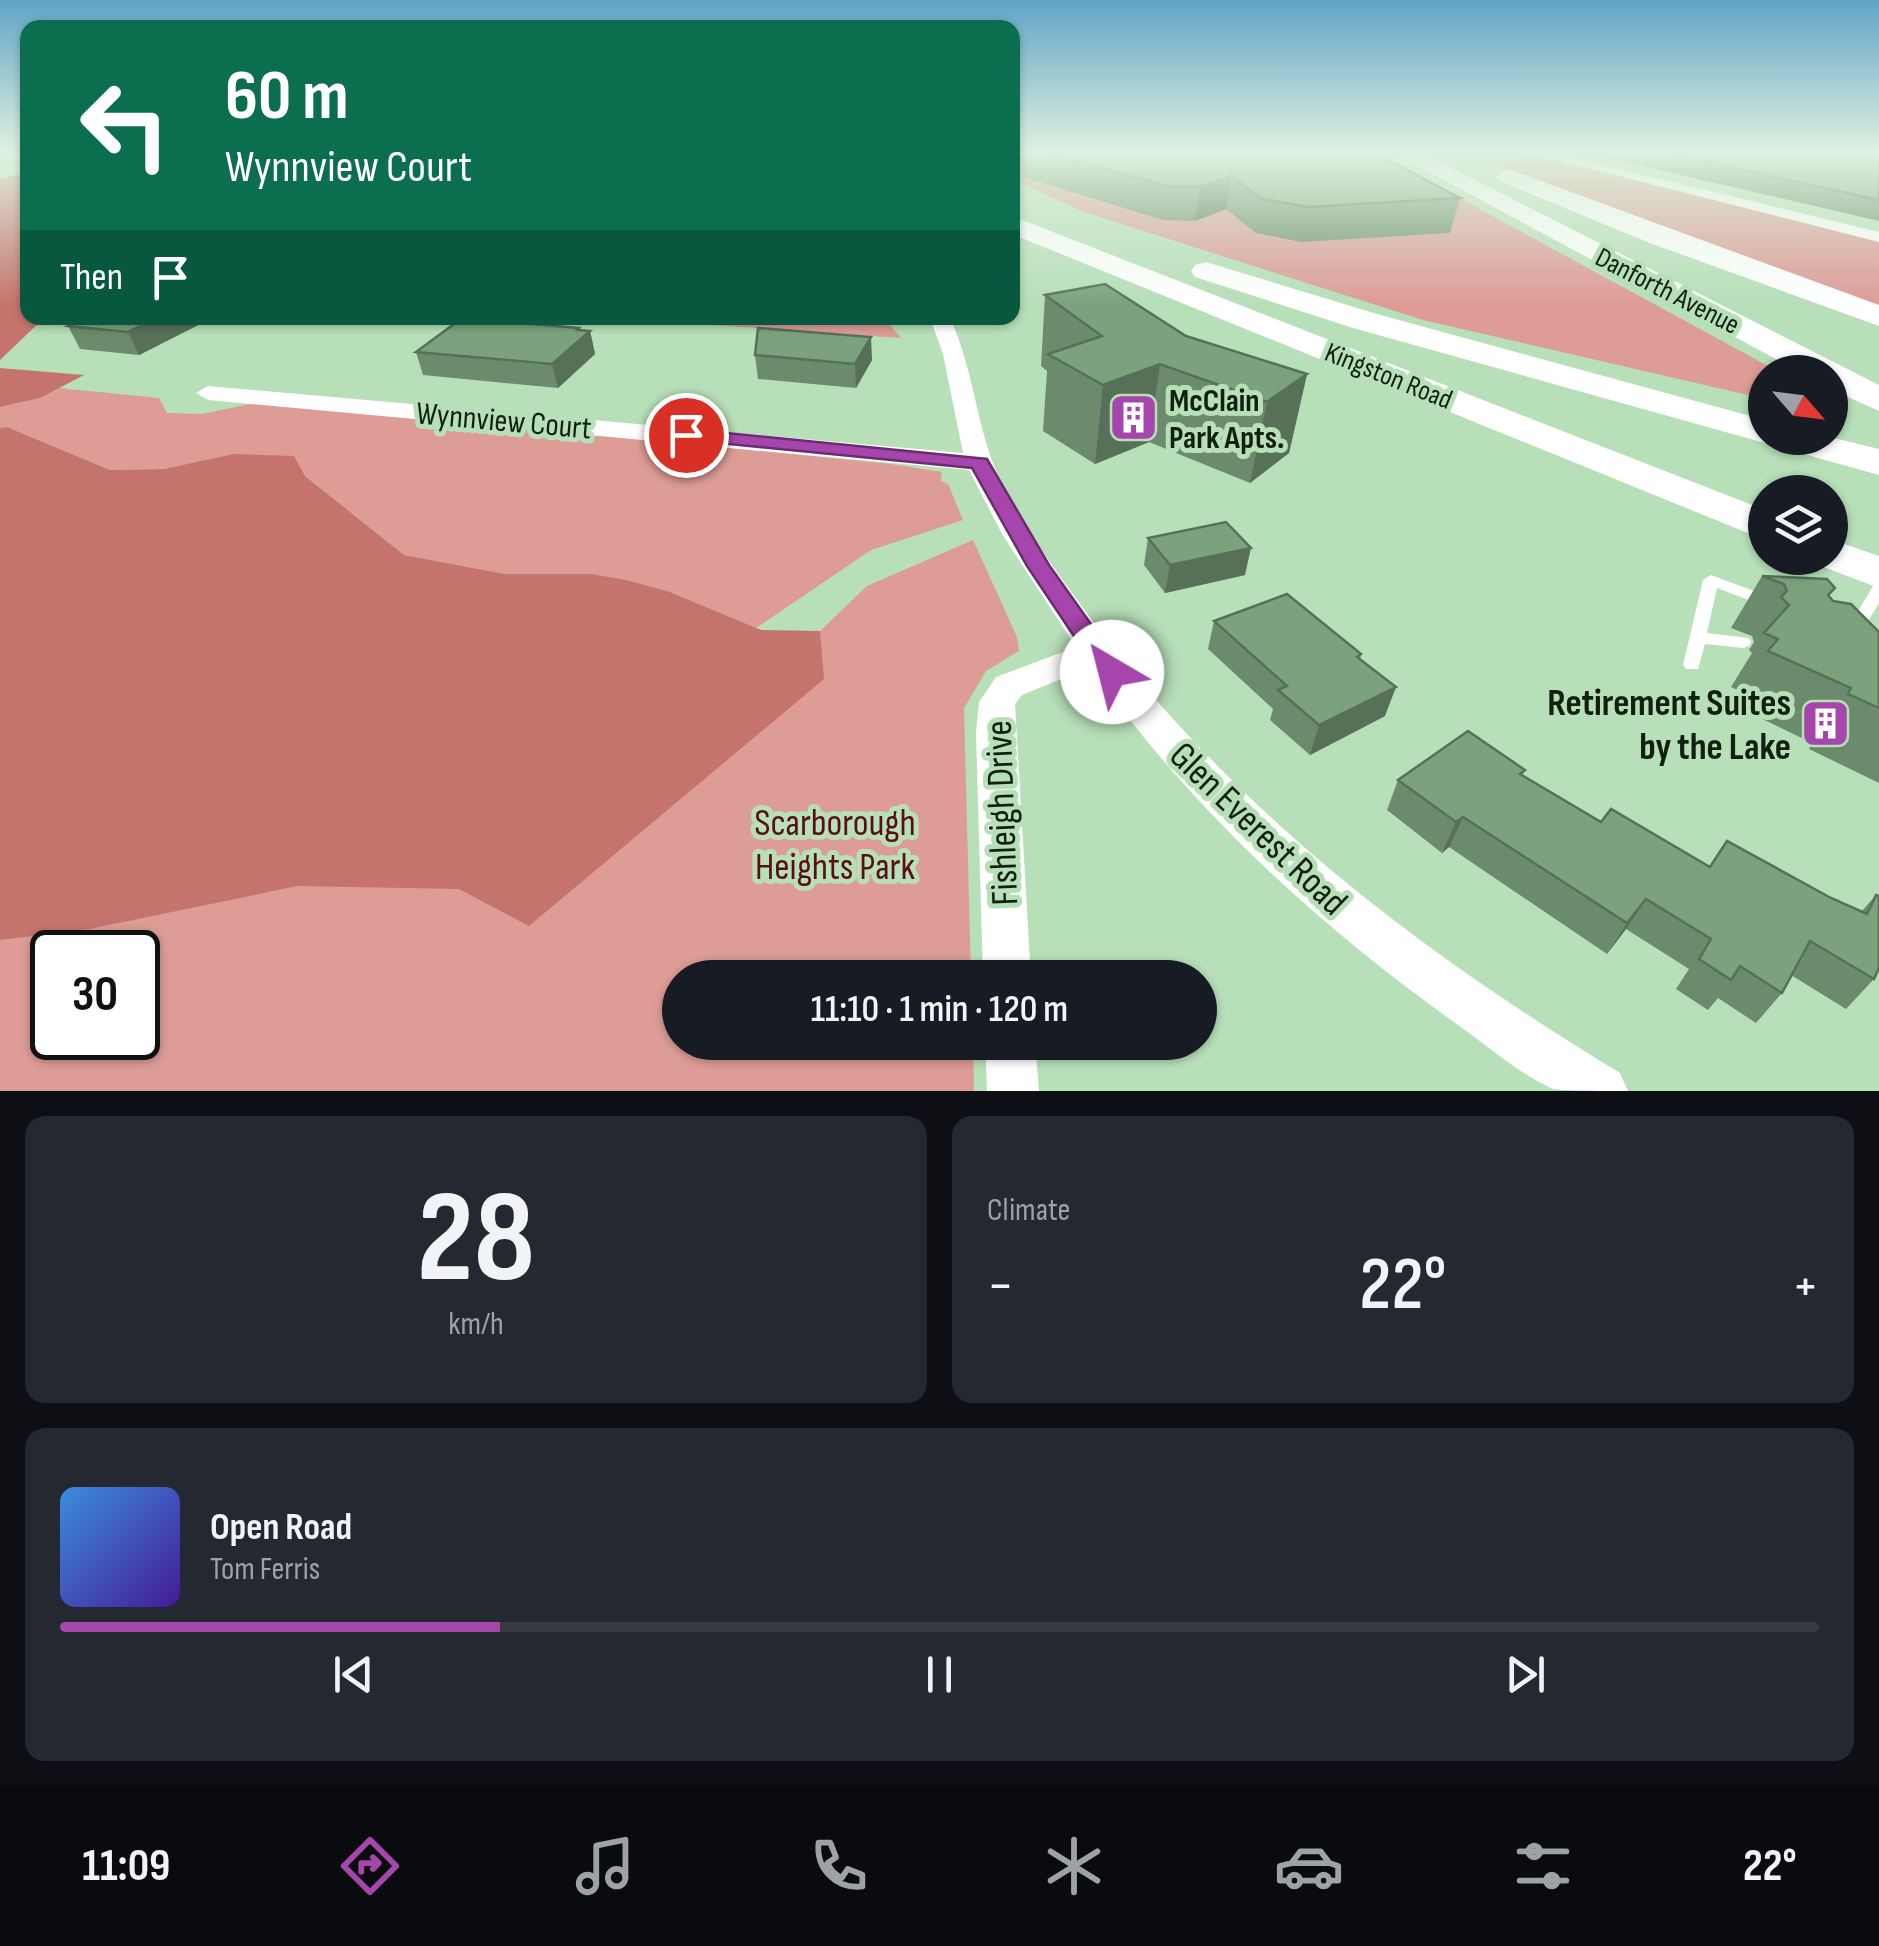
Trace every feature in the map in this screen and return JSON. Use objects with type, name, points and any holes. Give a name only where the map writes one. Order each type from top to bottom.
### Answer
[{"type":"main road","name":"Danforth Avenue","points":[[1501,203],[1794,355]]},
{"type":"main road","name":"Danforth Avenue","points":[[1578,203],[1879,316]]},
{"type":"main road","name":"Kingston Road","points":[[1020,208],[1365,320],[1748,427]]},
{"type":"main road","name":"Kingston Road","points":[[1020,227],[1748,519]]},
{"type":"main road","name":"Danforth Avenue","points":[[1848,383],[1879,400]]},
{"type":"main road","points":[[1848,454],[1879,462]]},
{"type":"main road","points":[[1848,560],[1879,572]]},
{"type":"street","points":[[1741,203],[1879,237]]},
{"type":"street","name":"Glen Everest Road","points":[[943,325],[960,369],[980,463],[1033,558],[1096,652],[1216,796],[1320,894],[1432,978],[1602,1091]]},
{"type":"street","name":"Wynnview Court","points":[[208,393],[980,463]]},
{"type":"street","name":"Fishleigh Drive","points":[[1006,960],[995,732],[997,702],[1009,686],[1096,652]]},
{"type":"street","points":[[1011,1060],[1013,1091]]},
{"type":"lane","points":[[1692,665],[1711,580],[1782,608]]},
{"type":"lane","points":[[1848,639],[1879,589]]},
{"type":"lane","points":[[1697,638],[1743,642]]},
{"type":"green space","points":[[1064,203],[1468,203],[1748,355],[1748,395],[1423,320]]},
{"type":"green space","points":[[1588,203],[1725,203],[1879,241],[1879,309]]},
{"type":"green space","points":[[712,325],[890,325],[901,338]]},
{"type":"green space","points":[[59,388],[159,398],[167,413],[202,414],[265,401],[891,464],[942,472],[941,481],[948,484],[963,520],[871,550],[756,628],[670,592],[505,574],[404,555],[349,511],[342,510],[344,507],[305,476],[233,454],[164,469],[110,470],[7,427],[0,428],[0,407],[40,398]]},
{"type":"green space","name":"Scarborough Heights Park","points":[[973,540],[1017,637],[1019,651],[986,671],[964,708],[971,960],[662,960],[662,1060],[973,1060],[974,1091],[0,1091],[0,899],[269,892],[298,886],[823,679],[820,631],[867,586]]},
{"type":"shaded area","points":[[0,203],[20,203],[20,325],[37,325],[0,360]]},
{"type":"shaded area","points":[[0,368],[84,375],[40,398],[0,407]]},
{"type":"shaded area","points":[[7,427],[110,470],[164,469],[233,454],[294,456],[305,476],[404,555],[505,574],[591,574],[626,580],[670,592],[761,630],[820,631],[824,679],[529,926],[459,889],[298,886],[89,929],[30,930],[30,936],[0,940],[0,428]]},
{"type":"building","points":[[1285,203],[1377,203],[1308,207]]},
{"type":"building","points":[[1105,284],[1186,336],[1307,374],[1267,402],[1160,364],[1103,385],[1048,354],[1102,336],[1045,295]]},
{"type":"building","points":[[70,325],[142,325],[128,332]]},
{"type":"building","points":[[453,325],[544,325],[590,331],[552,364],[416,352]]},
{"type":"building","points":[[758,328],[871,337],[855,364],[755,355]]},
{"type":"building","points":[[1226,522],[1251,548],[1170,565],[1148,538]]},
{"type":"building","points":[[1762,576],[1827,579],[1835,588],[1828,595],[1833,601],[1851,604],[1879,632],[1879,708],[1848,694],[1851,688],[1768,651],[1778,639],[1764,633],[1789,605],[1781,597],[1787,591],[1784,584]]},
{"type":"building","points":[[1287,594],[1396,687],[1319,725],[1278,690],[1287,686],[1214,621]]},
{"type":"building","points":[[1468,731],[1525,770],[1520,774],[1601,822],[1611,809],[1710,867],[1727,841],[1867,914],[1876,895],[1879,896],[1879,968],[1874,979],[1810,941],[1782,993],[1740,966],[1731,980],[1699,959],[1711,939],[1646,899],[1627,923],[1463,817],[1456,822],[1398,780]]},
{"type":"place","name":"McClain Park Apts.","points":[[1134,418]]},
{"type":"place","name":"Retirement Suites by the Lake","points":[[1826,724]]},
{"type":"route","points":[[686,435],[980,463],[1038,566],[1112,672]]}]
